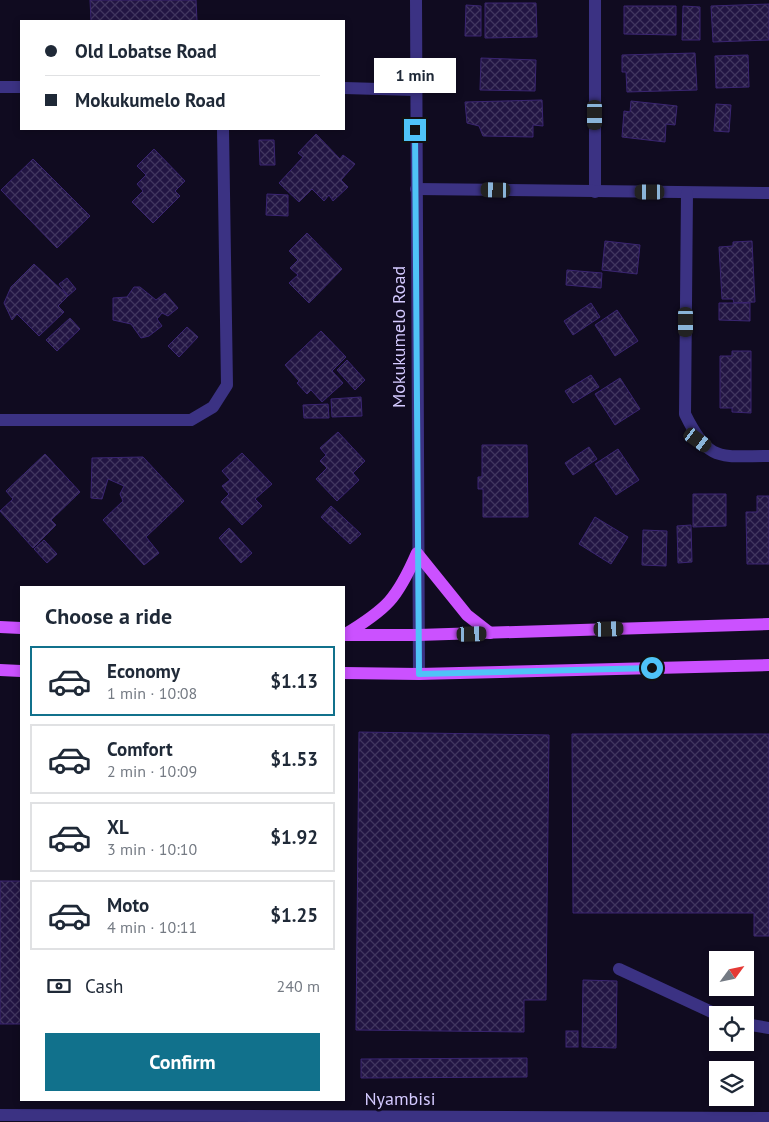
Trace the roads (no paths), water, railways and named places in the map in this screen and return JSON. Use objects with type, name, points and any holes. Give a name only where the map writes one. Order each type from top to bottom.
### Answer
[{"type":"main road","points":[[345,634],[368,621],[393,600],[403,586],[417,553],[467,614],[490,633]]},
{"type":"main road","points":[[345,635],[418,635],[769,624]]},
{"type":"main road","points":[[0,628],[20,628]]},
{"type":"main road","points":[[345,673],[419,674],[769,665]]},
{"type":"main road","points":[[0,670],[20,671]]},
{"type":"street","name":"Mokukumelo Road","points":[[416,0],[419,674]]},
{"type":"street","points":[[595,0],[595,192]]},
{"type":"street","points":[[0,87],[20,87]]},
{"type":"street","points":[[345,88],[415,90]]},
{"type":"street","points":[[0,420],[190,420],[214,407],[227,385],[223,130]]},
{"type":"street","points":[[416,189],[769,193]]},
{"type":"street","points":[[687,193],[685,414],[698,440],[720,456],[769,456]]},
{"type":"street","points":[[619,969],[709,1012]]},
{"type":"street","points":[[754,1026],[769,1028]]},
{"type":"street","name":"Nyambisi","points":[[0,1115],[769,1118]]}]
